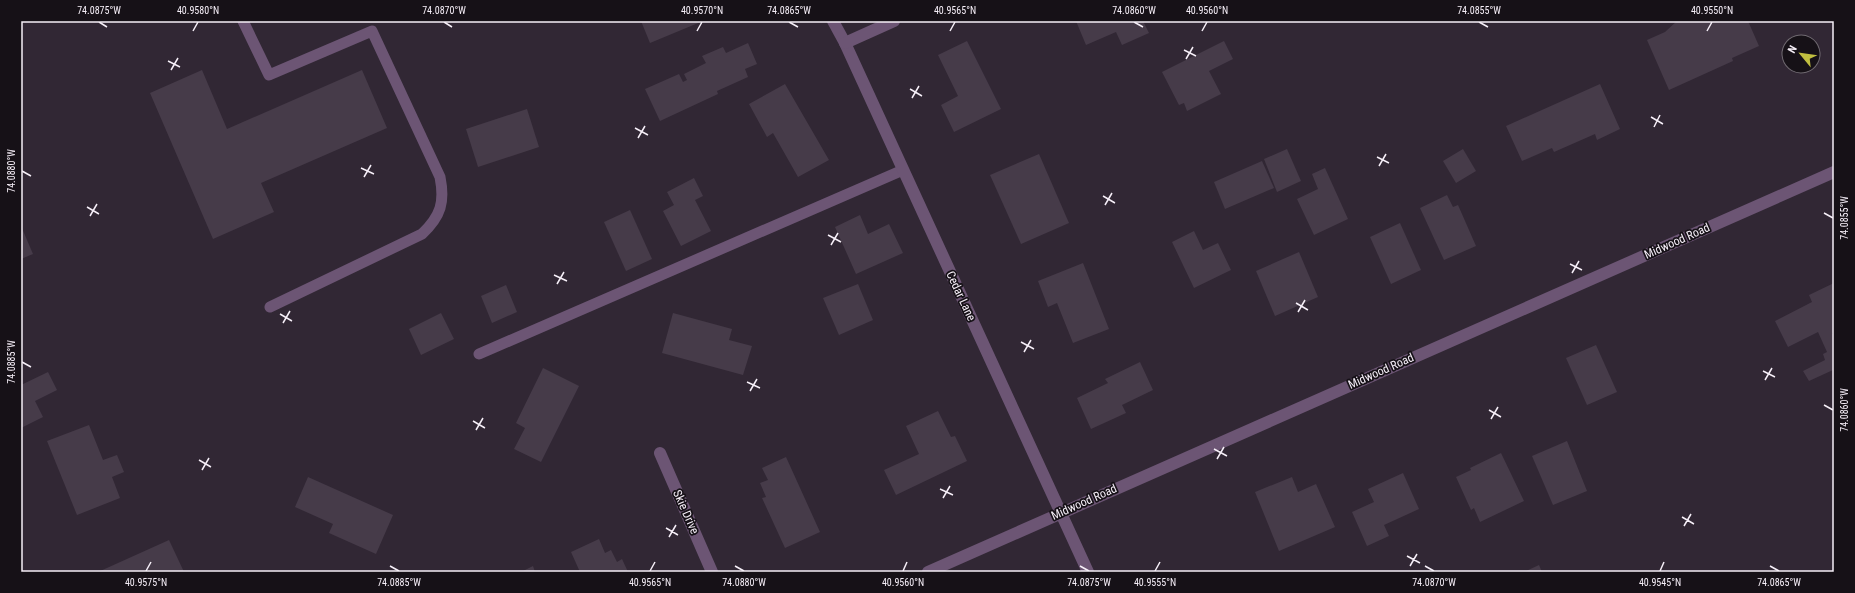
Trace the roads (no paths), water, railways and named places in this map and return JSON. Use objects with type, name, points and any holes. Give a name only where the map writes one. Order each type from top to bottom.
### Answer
[{"type":"street","name":"Cedar Lane","points":[[833,21],[845,43],[1088,572]]},
{"type":"street","points":[[845,43],[894,21]]},
{"type":"street","name":"Midwood Road","points":[[928,572],[1834,172]]},
{"type":"street","name":"Skie Drive","points":[[660,452],[712,572]]},
{"type":"lane","points":[[242,21],[269,76],[372,31],[440,177],[443,193],[439,211],[433,223],[422,234],[270,307]]},
{"type":"lane","points":[[479,354],[903,170]]}]
